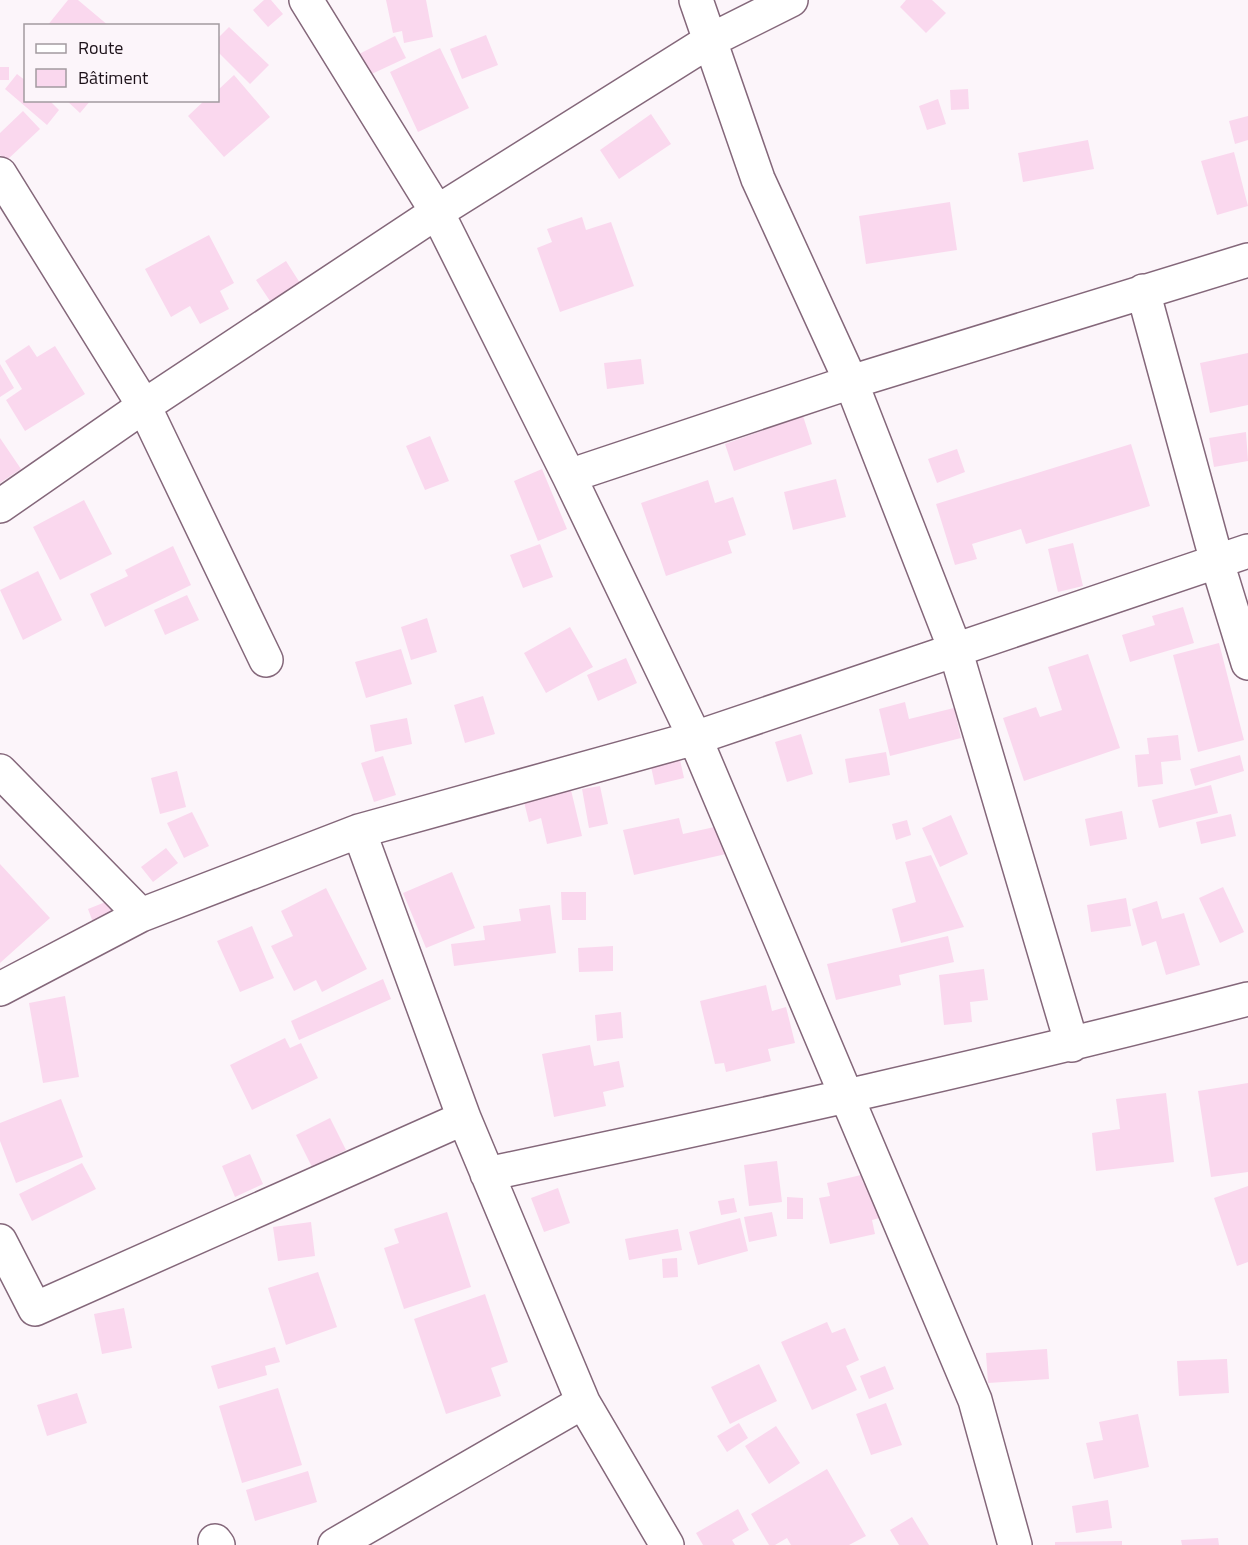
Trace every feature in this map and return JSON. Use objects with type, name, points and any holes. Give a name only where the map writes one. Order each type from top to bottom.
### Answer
[{"type":"street","points":[[306,0],[437,212],[569,476],[695,738],[975,1400],[1016,1545]]},
{"type":"street","points":[[696,0],[758,179],[851,382],[955,649],[1072,1045]]},
{"type":"street","points":[[0,506],[144,406],[437,212],[711,39],[791,0]]},
{"type":"street","points":[[0,174],[144,406],[266,660]]},
{"type":"street","points":[[569,476],[851,382],[1248,260]]},
{"type":"street","points":[[1143,291],[1217,562],[1248,663]]},
{"type":"street","points":[[0,989],[141,915],[359,831],[695,738],[1248,551]]},
{"type":"street","points":[[0,771],[141,915]]},
{"type":"street","points":[[359,831],[464,1118],[583,1402],[666,1545]]},
{"type":"street","points":[[487,1174],[846,1098],[1072,1045],[1248,999]]},
{"type":"street","points":[[0,1241],[35,1309],[464,1118]]},
{"type":"street","points":[[335,1545],[583,1402]]},
{"type":"building","points":[[68,0],[78,0],[107,24],[49,24]]},
{"type":"building","points":[[264,0],[271,0],[283,14],[268,27],[253,10]]},
{"type":"building","points":[[386,0],[426,0],[433,37],[404,43],[402,31],[393,33]]},
{"type":"building","points":[[906,0],[932,0],[946,13],[926,33],[900,7]]},
{"type":"building","points":[[229,27],[269,65],[250,84],[219,53],[219,37]]},
{"type":"building","points":[[486,35],[498,65],[462,79],[450,49]]},
{"type":"building","points":[[395,36],[406,58],[363,78],[353,57]]},
{"type":"building","points":[[440,48],[469,108],[418,132],[390,72]]},
{"type":"building","points":[[0,67],[9,67],[9,80],[0,80]]},
{"type":"building","points":[[17,74],[24,79],[24,102],[51,102],[59,110],[47,125],[5,89]]},
{"type":"building","points":[[234,75],[270,117],[224,157],[188,116],[203,102],[219,102],[219,89]]},
{"type":"building","points":[[968,89],[969,109],[951,110],[950,90]]},
{"type":"building","points":[[938,99],[946,124],[927,130],[919,106]]},
{"type":"building","points":[[68,102],[89,102],[80,113]]},
{"type":"building","points":[[23,111],[40,129],[6,161],[0,155],[0,133]]},
{"type":"building","points":[[651,114],[671,144],[619,179],[600,150]]},
{"type":"building","points":[[1248,116],[1248,140],[1235,144],[1229,121]]},
{"type":"building","points":[[1088,140],[1094,169],[1023,182],[1018,153]]},
{"type":"building","points":[[1234,152],[1248,206],[1217,215],[1201,161]]},
{"type":"building","points":[[950,202],[957,250],[866,264],[859,216]]},
{"type":"building","points":[[582,217],[586,230],[611,222],[634,286],[560,312],[537,248],[552,242],[547,229]]},
{"type":"building","points":[[209,235],[234,283],[220,291],[229,309],[200,324],[190,306],[171,317],[145,269]]},
{"type":"building","points":[[286,261],[300,283],[270,301],[256,280]]},
{"type":"building","points":[[29,345],[37,357],[55,346],[85,394],[25,431],[6,400],[22,389],[5,361]]},
{"type":"building","points":[[1248,353],[1248,405],[1210,413],[1200,363]]},
{"type":"building","points":[[641,359],[644,384],[607,389],[604,363]]},
{"type":"building","points":[[0,364],[14,388],[0,397]]},
{"type":"building","points":[[803,416],[812,444],[734,471],[725,444]]},
{"type":"building","points":[[1246,432],[1248,461],[1214,467],[1209,438]]},
{"type":"building","points":[[430,436],[449,481],[425,490],[406,446]]},
{"type":"building","points":[[0,438],[21,469],[0,483]]},
{"type":"building","points":[[1131,444],[1150,506],[1026,544],[1021,529],[972,544],[977,559],[955,565],[936,504]]},
{"type":"building","points":[[957,449],[965,472],[937,483],[928,459]]},
{"type":"building","points":[[542,469],[567,529],[538,541],[514,481]]},
{"type":"building","points":[[836,479],[846,517],[793,530],[784,492]]},
{"type":"building","points":[[708,480],[715,503],[733,497],[746,535],[728,541],[732,553],[666,576],[641,503]]},
{"type":"building","points":[[84,500],[112,554],[60,580],[33,527]]},
{"type":"building","points":[[1073,543],[1083,586],[1058,592],[1048,549]]},
{"type":"building","points":[[540,544],[553,577],[523,588],[510,555]]},
{"type":"building","points":[[173,546],[191,585],[105,627],[90,594],[128,576],[125,570]]},
{"type":"building","points":[[38,571],[62,620],[23,640],[0,590]]},
{"type":"building","points":[[187,595],[199,620],[165,635],[154,610]]},
{"type":"building","points":[[1183,607],[1194,643],[1130,662],[1122,635],[1155,625],[1152,616]]},
{"type":"building","points":[[427,618],[437,652],[411,660],[401,627]]},
{"type":"building","points":[[570,627],[593,667],[546,693],[524,653]]},
{"type":"building","points":[[1219,643],[1244,740],[1198,752],[1173,655]]},
{"type":"building","points":[[401,649],[412,684],[366,698],[355,662]]},
{"type":"building","points":[[1088,654],[1120,748],[1024,781],[1003,718],[1036,707],[1040,717],[1062,710],[1048,667]]},
{"type":"building","points":[[626,658],[637,683],[598,701],[587,675]]},
{"type":"building","points":[[483,696],[495,734],[465,743],[454,705]]},
{"type":"building","points":[[905,702],[909,719],[954,708],[961,738],[890,756],[879,709]]},
{"type":"building","points":[[407,718],[412,744],[375,752],[370,725]]},
{"type":"building","points":[[801,734],[813,774],[787,782],[775,742]]},
{"type":"building","points":[[1178,735],[1181,760],[1161,762],[1163,784],[1138,787],[1135,755],[1149,754],[1147,738]]},
{"type":"building","points":[[677,746],[684,778],[655,785],[648,753]]},
{"type":"building","points":[[886,752],[890,775],[849,783],[845,759]]},
{"type":"building","points":[[1240,755],[1244,771],[1195,786],[1190,769]]},
{"type":"building","points":[[383,756],[396,795],[374,802],[361,763]]},
{"type":"building","points":[[177,771],[186,807],[160,814],[151,778]]},
{"type":"building","points":[[1211,785],[1218,813],[1159,828],[1152,800]]},
{"type":"building","points":[[570,786],[582,836],[547,844],[541,818],[529,822],[523,798]]},
{"type":"building","points":[[600,786],[608,824],[589,828],[582,789]]},
{"type":"building","points":[[1122,811],[1127,839],[1090,846],[1085,819]]},
{"type":"building","points":[[192,812],[209,846],[184,858],[167,823]]},
{"type":"building","points":[[1231,814],[1236,836],[1201,844],[1196,822]]},
{"type":"building","points":[[951,815],[968,854],[940,867],[922,828]]},
{"type":"building","points":[[679,818],[683,834],[719,826],[726,854],[634,875],[623,830]]},
{"type":"building","points":[[907,820],[911,835],[896,840],[892,824]]},
{"type":"building","points":[[166,848],[178,863],[153,882],[141,867]]},
{"type":"building","points":[[931,855],[964,927],[901,943],[892,909],[916,902],[905,862]]},
{"type":"building","points":[[0,864],[50,918],[0,963]]},
{"type":"building","points":[[452,872],[475,928],[426,948],[403,893]]},
{"type":"building","points":[[1223,887],[1244,932],[1220,943],[1199,898]]},
{"type":"building","points":[[326,888],[367,969],[322,992],[316,980],[294,991],[271,946],[293,936],[281,911]]},
{"type":"building","points":[[561,892],[586,892],[586,920],[562,920]]},
{"type":"building","points":[[1126,898],[1131,926],[1091,932],[1087,905]]},
{"type":"building","points":[[113,899],[122,923],[97,933],[88,909]]},
{"type":"building","points":[[1157,901],[1162,919],[1184,913],[1200,965],[1166,975],[1156,941],[1142,946],[1132,909]]},
{"type":"building","points":[[550,905],[556,953],[454,966],[451,944],[485,940],[483,926],[521,921],[519,909]]},
{"type":"building","points":[[252,926],[274,978],[240,992],[217,941]]},
{"type":"building","points":[[948,936],[954,962],[899,975],[901,985],[836,1000],[827,964]]},
{"type":"building","points":[[613,946],[613,971],[579,972],[578,948]]},
{"type":"building","points":[[984,969],[988,1000],[970,1002],[972,1022],[944,1025],[939,975]]},
{"type":"building","points":[[383,979],[391,999],[299,1040],[291,1021]]},
{"type":"building","points":[[766,985],[772,1011],[786,1007],[795,1043],[768,1049],[771,1061],[726,1072],[724,1063],[715,1064],[700,1001]]},
{"type":"building","points":[[65,996],[79,1077],[43,1083],[29,1003]]},
{"type":"building","points":[[621,1012],[623,1038],[597,1041],[595,1015]]},
{"type":"building","points":[[285,1038],[290,1048],[301,1043],[318,1078],[252,1110],[230,1065]]},
{"type":"building","points":[[590,1045],[594,1066],[619,1061],[624,1087],[603,1092],[606,1106],[554,1117],[542,1054]]},
{"type":"building","points":[[1248,1083],[1248,1172],[1211,1177],[1198,1091]]},
{"type":"building","points":[[1166,1093],[1174,1162],[1096,1171],[1092,1133],[1120,1129],[1116,1099]]},
{"type":"building","points":[[61,1099],[83,1157],[16,1183],[0,1141],[0,1123]]},
{"type":"building","points":[[330,1118],[346,1150],[312,1167],[296,1135]]},
{"type":"building","points":[[250,1154],[263,1184],[235,1197],[222,1166]]},
{"type":"building","points":[[777,1161],[782,1202],[749,1206],[744,1165]]},
{"type":"building","points":[[82,1163],[96,1189],[32,1221],[19,1194]]},
{"type":"building","points":[[861,1175],[863,1183],[874,1180],[883,1217],[872,1220],[875,1234],[830,1244],[819,1198],[830,1196],[827,1183]]},
{"type":"building","points":[[1248,1186],[1248,1262],[1237,1266],[1214,1198]]},
{"type":"building","points":[[558,1188],[570,1223],[544,1232],[531,1198]]},
{"type":"building","points":[[787,1197],[803,1198],[803,1219],[787,1219]]},
{"type":"building","points":[[734,1198],[737,1212],[721,1215],[718,1201]]},
{"type":"building","points":[[447,1212],[471,1287],[404,1309],[384,1248],[399,1243],[394,1229]]},
{"type":"building","points":[[772,1212],[777,1236],[749,1242],[744,1217]]},
{"type":"building","points":[[740,1218],[748,1251],[698,1265],[689,1232]]},
{"type":"building","points":[[311,1222],[315,1256],[278,1261],[273,1227]]},
{"type":"building","points":[[678,1229],[682,1250],[629,1260],[625,1239]]},
{"type":"building","points":[[677,1258],[678,1277],[663,1278],[662,1259]]},
{"type":"building","points":[[318,1272],[337,1327],[286,1345],[268,1288]]},
{"type":"building","points":[[485,1294],[508,1362],[491,1368],[501,1396],[446,1414],[414,1319]]},
{"type":"building","points":[[124,1308],[132,1348],[102,1354],[94,1314]]},
{"type":"building","points":[[827,1322],[832,1333],[845,1328],[859,1360],[846,1366],[857,1390],[812,1410],[781,1342]]},
{"type":"building","points":[[275,1347],[280,1362],[265,1366],[267,1375],[218,1389],[211,1366]]},
{"type":"building","points":[[1047,1349],[1049,1379],[988,1383],[986,1353]]},
{"type":"building","points":[[1227,1359],[1229,1393],[1179,1396],[1177,1361]]},
{"type":"building","points":[[759,1364],[777,1401],[730,1424],[711,1387]]},
{"type":"building","points":[[885,1366],[894,1389],[869,1399],[860,1376]]},
{"type":"building","points":[[278,1388],[302,1465],[242,1483],[219,1406]]},
{"type":"building","points":[[77,1393],[87,1423],[47,1436],[37,1405]]},
{"type":"building","points":[[886,1403],[902,1445],[871,1455],[856,1414]]},
{"type":"building","points":[[1138,1414],[1149,1467],[1094,1479],[1086,1443],[1103,1440],[1099,1422]]},
{"type":"building","points":[[739,1423],[748,1438],[727,1452],[717,1436]]},
{"type":"building","points":[[776,1426],[800,1463],[769,1484],[745,1446]]},
{"type":"building","points":[[827,1469],[866,1536],[849,1545],[791,1545],[787,1538],[775,1545],[769,1545],[751,1514]]},
{"type":"building","points":[[308,1471],[317,1502],[255,1521],[246,1490]]},
{"type":"building","points":[[1108,1500],[1112,1528],[1076,1533],[1072,1506]]},
{"type":"building","points":[[738,1509],[749,1530],[732,1540],[735,1545],[703,1545],[696,1533]]},
{"type":"building","points":[[912,1517],[929,1545],[899,1545],[890,1530]]},
{"type":"building","points":[[1218,1538],[1219,1545],[1182,1545],[1181,1540]]},
{"type":"building","points":[[1122,1541],[1122,1545],[1055,1545],[1055,1542]]}]
